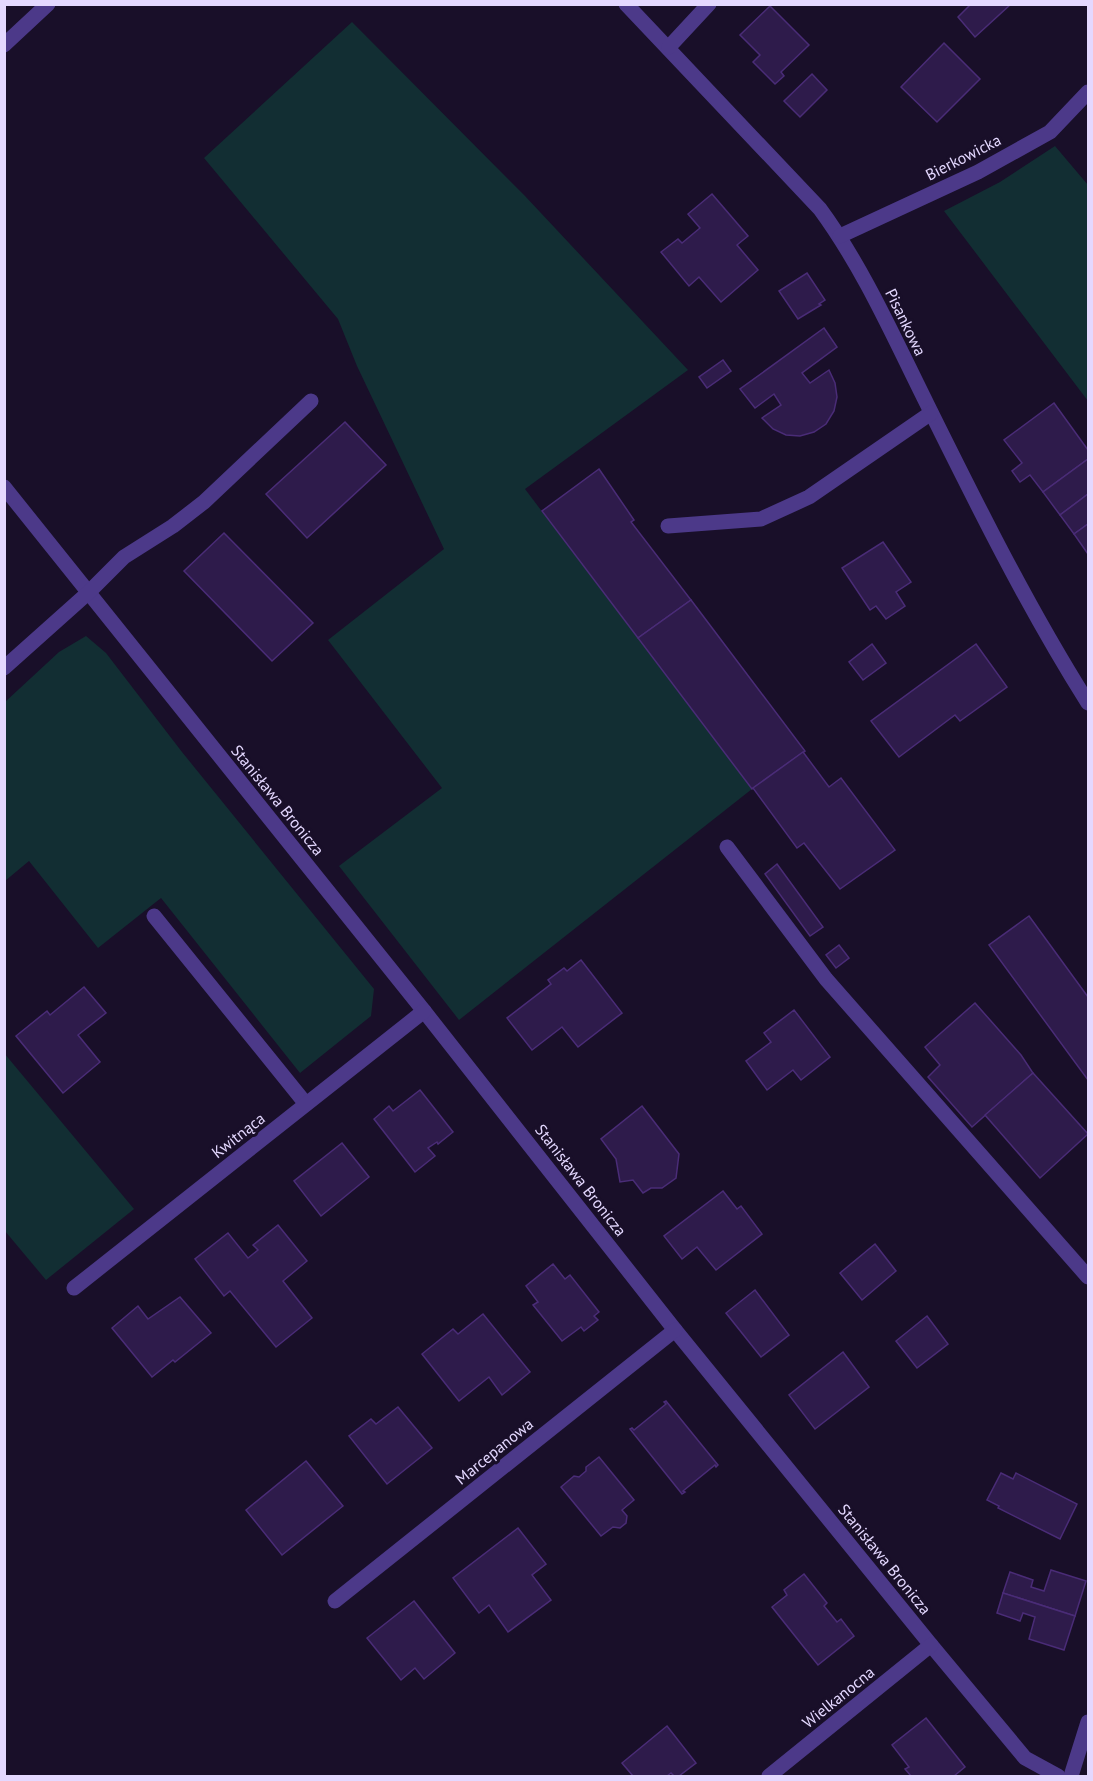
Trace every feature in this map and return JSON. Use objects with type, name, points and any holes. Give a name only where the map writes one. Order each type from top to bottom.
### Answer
[{"type":"street","points":[[4,45],[48,4]]},
{"type":"street","name":"Pisankowa","points":[[626,4],[820,209],[840,236],[869,287],[997,542],[1070,675],[1089,703]]},
{"type":"street","points":[[669,47],[709,4]]},
{"type":"street","name":"Bierkowicka","points":[[840,236],[978,172],[1050,132],[1089,92]]},
{"type":"street","points":[[4,668],[89,592],[124,557],[173,526],[204,502],[311,401]]},
{"type":"street","points":[[668,526],[760,519],[809,497],[931,412]]},
{"type":"street","name":"Stanisława Bronicza","points":[[4,487],[424,1011],[675,1330],[931,1645],[1024,1758],[1058,1776]]},
{"type":"street","points":[[728,847],[826,979],[1089,1277]]},
{"type":"street","points":[[154,916],[306,1104]]},
{"type":"street","name":"Kwitnąca","points":[[74,1288],[424,1011]]},
{"type":"street","name":"Marcepanowa","points":[[335,1601],[675,1330]]},
{"type":"street","name":"Wielkanocna","points":[[769,1776],[931,1645]]},
{"type":"street","points":[[1071,1776],[1089,1722]]},
{"type":"green space","points":[[352,22],[525,196],[688,370],[525,489],[752,789],[459,1020],[339,866],[442,788],[328,640],[444,549],[357,366],[338,319],[204,158]]},
{"type":"green space","points":[[1055,146],[1088,185],[1088,401],[944,211],[1000,182]]},
{"type":"green space","points":[[86,636],[106,653],[182,752],[374,989],[371,1016],[300,1073],[161,898],[98,948],[29,861],[5,881],[5,702],[59,652]]},
{"type":"green space","points":[[4,1053],[134,1209],[46,1280],[5,1231]]},
{"type":"building","points":[[971,4],[1011,4],[975,37],[958,17]]},
{"type":"building","points":[[770,6],[809,45],[781,72],[784,76],[775,84],[753,62],[760,55],[740,35]]},
{"type":"building","points":[[944,43],[980,79],[937,122],[901,87]]},
{"type":"building","points":[[812,74],[827,90],[800,117],[784,101]]},
{"type":"building","points":[[712,194],[748,236],[737,245],[758,270],[721,302],[699,277],[689,286],[661,252],[678,239],[682,243],[700,228],[688,214]]},
{"type":"building","points":[[807,273],[825,300],[798,319],[779,291]]},
{"type":"building","points":[[824,328],[837,347],[802,373],[810,383],[829,370],[835,383],[837,397],[834,411],[826,424],[814,432],[800,436],[786,435],[773,429],[762,418],[781,405],[774,394],[755,408],[740,389]]},
{"type":"building","points":[[723,360],[731,371],[707,388],[699,377]]},
{"type":"building","points":[[1054,403],[1088,450],[1088,459],[1043,492],[1030,475],[1020,482],[1012,471],[1022,463],[1004,440]]},
{"type":"building","points":[[345,422],[386,465],[307,538],[266,494]]},
{"type":"building","points":[[1088,459],[1088,494],[1060,515],[1043,492]]},
{"type":"building","points":[[599,469],[634,520],[631,522],[691,600],[638,638],[542,511]]},
{"type":"building","points":[[1088,494],[1088,524],[1074,534],[1060,515]]},
{"type":"building","points":[[1088,524],[1088,554],[1074,534]]},
{"type":"building","points":[[224,533],[313,623],[272,661],[184,571]]},
{"type":"building","points":[[883,542],[911,582],[896,592],[905,606],[886,619],[876,606],[870,610],[842,568]]},
{"type":"building","points":[[691,600],[805,751],[752,789],[638,638]]},
{"type":"building","points":[[872,644],[886,663],[863,680],[849,662]]},
{"type":"building","points":[[976,644],[1007,687],[960,721],[955,715],[899,757],[871,721]]},
{"type":"building","points":[[803,752],[829,787],[841,778],[895,850],[840,889],[804,843],[797,848],[753,788]]},
{"type":"building","points":[[777,864],[823,927],[810,936],[765,874]]},
{"type":"building","points":[[1029,916],[1088,997],[1088,1080],[989,945]]},
{"type":"building","points":[[839,945],[849,958],[836,968],[826,955]]},
{"type":"building","points":[[581,960],[622,1013],[578,1047],[562,1027],[532,1050],[507,1018],[551,984],[548,980],[564,968],[567,971]]},
{"type":"building","points":[[84,987],[106,1013],[78,1035],[100,1062],[63,1093],[16,1036],[47,1011],[50,1015]]},
{"type":"building","points":[[975,1003],[1021,1055],[1033,1073],[972,1127],[928,1077],[940,1065],[925,1047]]},
{"type":"building","points":[[794,1010],[830,1057],[801,1080],[793,1070],[767,1090],[746,1061],[771,1042],[764,1033]]},
{"type":"building","points":[[1033,1073],[1088,1134],[1040,1178],[985,1115]]},
{"type":"building","points":[[420,1090],[453,1132],[438,1144],[437,1142],[428,1148],[435,1156],[415,1172],[374,1119],[389,1106],[393,1111]]},
{"type":"building","points":[[642,1106],[679,1154],[676,1178],[662,1188],[651,1188],[643,1193],[633,1180],[620,1182],[616,1159],[601,1139]]},
{"type":"building","points":[[342,1143],[369,1177],[321,1216],[294,1181]]},
{"type":"building","points":[[723,1191],[737,1209],[741,1206],[762,1234],[716,1270],[697,1247],[682,1259],[664,1236]]},
{"type":"building","points":[[278,1225],[307,1261],[283,1281],[312,1318],[276,1347],[230,1291],[224,1296],[195,1259],[228,1233],[248,1258],[258,1250],[253,1245]]},
{"type":"building","points":[[875,1244],[896,1271],[862,1300],[840,1273]]},
{"type":"building","points":[[553,1264],[565,1279],[570,1275],[599,1312],[594,1316],[598,1320],[584,1331],[581,1327],[562,1341],[533,1305],[538,1302],[526,1286]]},
{"type":"building","points":[[755,1290],[789,1335],[761,1357],[726,1313]]},
{"type":"building","points":[[180,1297],[211,1333],[152,1377],[112,1328],[138,1306],[148,1319]]},
{"type":"building","points":[[483,1314],[530,1372],[502,1395],[489,1377],[459,1401],[422,1354],[453,1329],[458,1334]]},
{"type":"building","points":[[927,1316],[948,1344],[917,1368],[896,1341]]},
{"type":"building","points":[[843,1352],[869,1387],[815,1429],[789,1395]]},
{"type":"building","points":[[666,1401],[718,1465],[716,1467],[715,1465],[682,1494],[630,1429],[634,1430],[666,1404],[664,1402]]},
{"type":"building","points":[[398,1407],[432,1448],[387,1484],[349,1436],[371,1419],[376,1424]]},
{"type":"building","points":[[599,1457],[634,1500],[622,1510],[627,1516],[626,1523],[620,1528],[613,1527],[601,1536],[561,1487],[574,1476],[579,1477],[586,1471],[586,1467]]},
{"type":"building","points":[[306,1461],[343,1506],[282,1555],[246,1510]]},
{"type":"building","points":[[1001,1473],[1013,1479],[1016,1473],[1077,1504],[1060,1539],[998,1508],[999,1506],[987,1500]]},
{"type":"building","points":[[518,1528],[546,1564],[532,1575],[551,1600],[508,1632],[489,1605],[479,1613],[453,1578]]},
{"type":"building","points":[[1051,1570],[1086,1581],[1075,1616],[1003,1593],[1010,1572],[1033,1580],[1031,1587],[1044,1591]]},
{"type":"building","points":[[804,1574],[827,1603],[824,1606],[837,1622],[841,1619],[854,1636],[818,1665],[772,1607],[787,1595],[784,1590]]},
{"type":"building","points":[[1003,1593],[1075,1616],[1064,1650],[1029,1639],[1035,1617],[1023,1613],[1020,1621],[997,1613]]},
{"type":"building","points":[[414,1601],[455,1653],[424,1679],[415,1668],[401,1680],[367,1638]]},
{"type":"building","points":[[926,1718],[965,1767],[954,1776],[911,1776],[905,1769],[909,1767],[892,1745]]},
{"type":"building","points":[[667,1726],[696,1763],[679,1776],[671,1773],[667,1776],[633,1776],[622,1763]]}]
